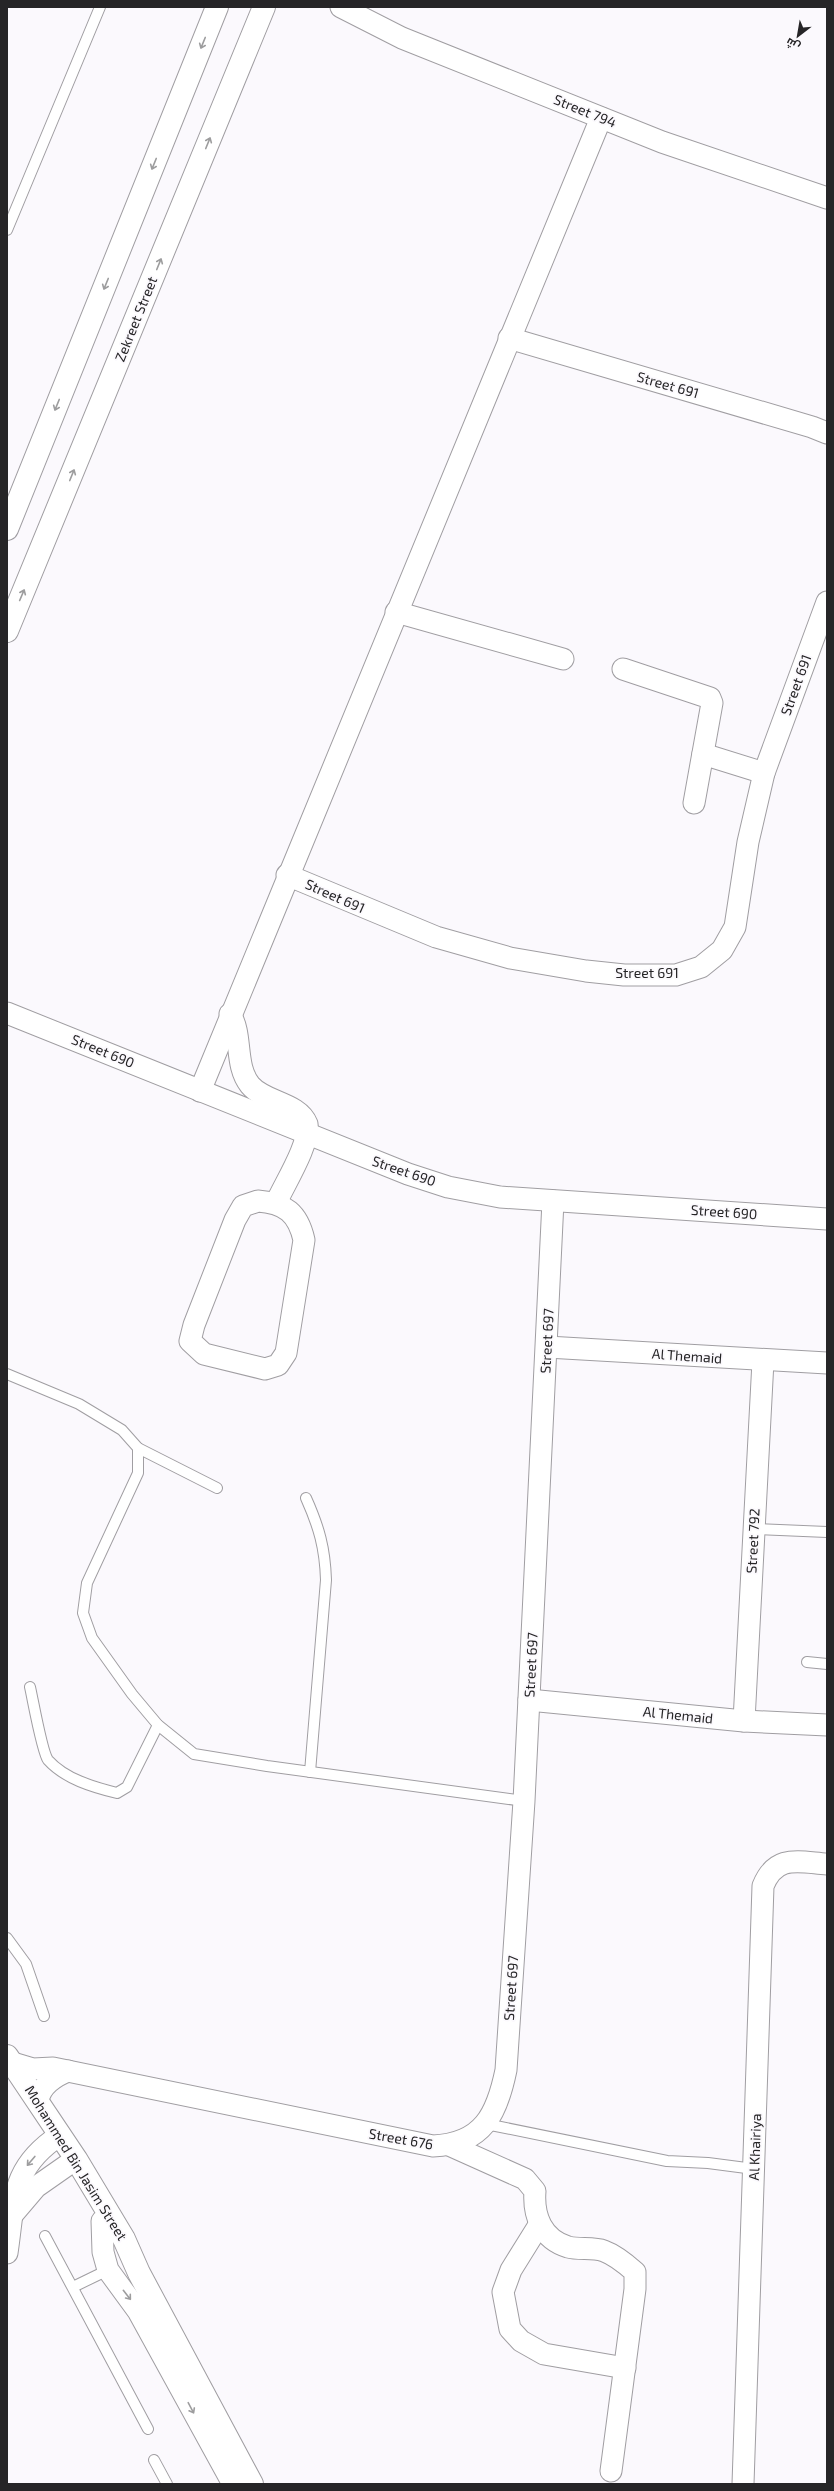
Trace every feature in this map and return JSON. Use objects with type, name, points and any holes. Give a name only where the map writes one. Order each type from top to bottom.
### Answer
[{"type":"street","points":[[7,529],[217,7]]},
{"type":"street","name":"Zekreet Street","points":[[7,631],[264,7]]},
{"type":"street","name":"Street 794","points":[[345,8],[402,38],[601,118],[662,142],[827,198]]},
{"type":"street","points":[[200,1091],[287,875],[601,118]]},
{"type":"street","name":"Street 691","points":[[509,338],[812,427],[827,433]]},
{"type":"street","name":"Street 691","points":[[287,875],[400,924],[472,949],[510,958],[586,971],[662,976],[689,972],[701,967],[717,955],[729,940],[735,927],[748,842],[764,773],[827,602]]},
{"type":"street","points":[[396,612],[563,659]]},
{"type":"street","points":[[623,669],[710,698],[712,703],[694,803]]},
{"type":"street","points":[[703,754],[764,773]]},
{"type":"street","name":"Street 690","points":[[7,1012],[408,1174],[448,1186],[500,1197],[827,1219]]},
{"type":"street","points":[[230,1014],[237,1027],[241,1062],[249,1083],[262,1094],[302,1115],[307,1124],[307,1134],[276,1203]]},
{"type":"street","points":[[258,1201],[276,1203],[290,1211],[300,1224],[304,1240],[286,1353],[278,1365],[265,1369],[204,1354],[190,1341],[194,1325],[235,1220],[243,1206],[258,1201]]},
{"type":"street","name":"Street 697","points":[[486,2124],[495,2107],[506,2070],[524,1801],[553,1201]]},
{"type":"street","name":"Al Themaid","points":[[547,1347],[763,1361],[827,1363]]},
{"type":"street","name":"Street 792","points":[[744,1721],[763,1361]]},
{"type":"street","name":"Al Themaid","points":[[529,1700],[744,1721],[827,1725]]},
{"type":"street","name":"Al Khairiya","points":[[743,2484],[763,1886],[767,1875],[777,1866],[787,1862],[827,1864]]},
{"type":"street","name":"Street 676","points":[[9,2067],[53,2068],[413,2143],[449,2145],[463,2141],[476,2134],[486,2124]]},
{"type":"street","name":"Mohammed Bin Jasim Street","points":[[9,2067],[38,2101],[56,2138]]},
{"type":"street","name":"Mohammed Bin Jasim Street","points":[[9,2067],[71,2162],[124,2238],[139,2273],[252,2484]]},
{"type":"street","points":[[38,2101],[42,2090],[49,2082],[68,2071]]},
{"type":"street","points":[[7,2252],[13,2214],[12,2182],[30,2162],[56,2138]]},
{"type":"street","points":[[449,2145],[525,2179],[535,2191],[534,2208],[539,2225],[548,2235],[567,2247],[604,2250],[635,2272],[635,2289],[611,2471]]},
{"type":"street","points":[[13,2214],[36,2187],[71,2162]]},
{"type":"street","name":"Mohammed Bin Jasim Street","points":[[71,2162],[102,2222],[124,2258],[139,2273]]},
{"type":"street","points":[[102,2222],[103,2252],[108,2270],[146,2324],[233,2484]]},
{"type":"street","points":[[539,2225],[511,2270],[503,2292],[510,2329],[521,2341],[544,2354],[625,2368]]},
{"type":"lane","points":[[7,230],[100,7]]},
{"type":"lane","points":[[7,1374],[79,1404],[122,1430],[138,1448],[217,1488]]},
{"type":"lane","points":[[138,1448],[138,1473],[87,1583],[83,1613],[92,1638],[132,1694],[158,1725],[194,1754],[310,1772],[524,1801]]},
{"type":"lane","points":[[306,1498],[319,1528],[325,1553],[326,1580],[310,1772]]},
{"type":"lane","points":[[754,1529],[827,1532]]},
{"type":"lane","points":[[807,1662],[827,1664]]},
{"type":"lane","points":[[30,1687],[47,1759],[71,1778],[102,1789],[117,1793],[128,1787],[158,1725]]},
{"type":"lane","points":[[7,1939],[26,1964],[44,2016]]},
{"type":"lane","points":[[486,2124],[667,2161],[708,2163],[754,2169]]},
{"type":"lane","points":[[45,2236],[148,2429]]},
{"type":"lane","points":[[72,2287],[108,2270]]},
{"type":"lane","points":[[154,2460],[167,2484]]}]
